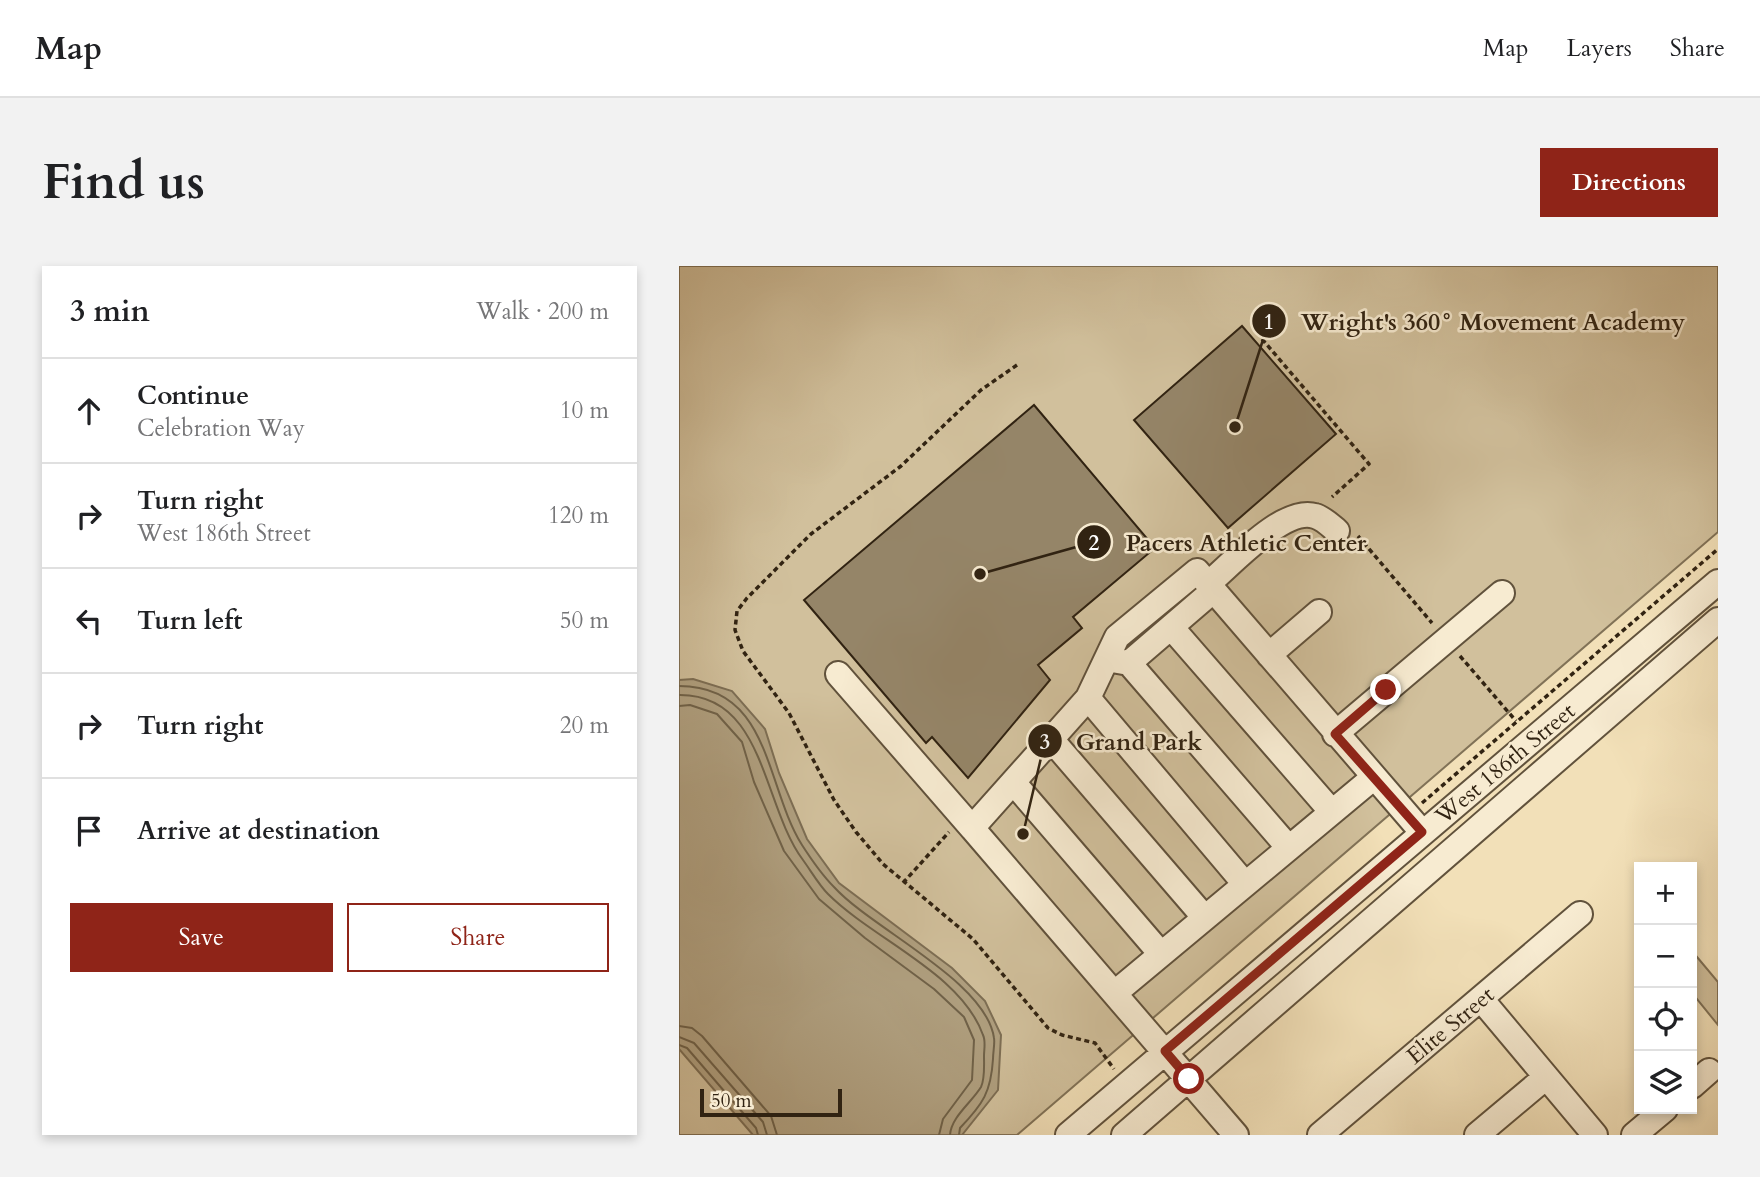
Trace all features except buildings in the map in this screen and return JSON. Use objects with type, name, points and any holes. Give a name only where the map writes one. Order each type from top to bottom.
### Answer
[{"type":"street","points":[[1289,848],[1118,661],[1117,637],[1207,582],[1279,523],[1301,514],[1318,516],[1346,532]]},
{"type":"street","points":[[972,828],[1118,661],[1171,627],[1207,582]]},
{"type":"street","points":[[1207,582],[1422,832]]},
{"type":"street","name":"West 186th Street","points":[[1067,1135],[1718,583]]},
{"type":"street","points":[[1335,734],[1502,593]]},
{"type":"street","points":[[1269,655],[1319,612]]},
{"type":"street","name":"West 186th Street","points":[[1124,1135],[1583,734],[1718,620]]},
{"type":"street","points":[[1171,627],[1332,812]]},
{"type":"street","points":[[838,674],[1117,992],[1236,1135]]},
{"type":"street","points":[[1088,698],[1245,884]]},
{"type":"street","points":[[1050,738],[1205,918]]},
{"type":"street","points":[[1117,992],[1373,778]]},
{"type":"street","points":[[1013,782],[1161,954]]},
{"type":"street","name":"Elite Street","points":[[1320,1135],[1580,914]]},
{"type":"street","points":[[1481,999],[1595,1135]]},
{"type":"street","points":[[1477,1135],[1546,1077]]},
{"type":"street","points":[[1634,1135],[1659,1114]]},
{"type":"path","points":[[1262,339],[1369,464],[1332,497]]},
{"type":"path","points":[[1346,532],[1446,640],[1515,721]]},
{"type":"shaded area","points":[[679,266],[1718,266],[1718,532],[1017,1135],[679,1135]]},
{"type":"shaded area","points":[[1697,957],[1718,982],[1718,1025],[1697,999]]},
{"type":"water","points":[[693,679],[732,691],[765,729],[779,773],[807,839],[839,883],[952,968],[985,1001],[1001,1035],[998,1090],[962,1135],[753,1135],[679,1049],[679,680]]},
{"type":"place","name":"Wright's 360° Movement Academy","points":[[1235,427]]},
{"type":"place","name":"Pacers Athletic Center","points":[[980,574]]},
{"type":"place","name":"Grand Park","points":[[1023,834]]},
{"type":"route","points":[[1189,1079],[1165,1051],[1422,832],[1335,734],[1386,690]]}]
